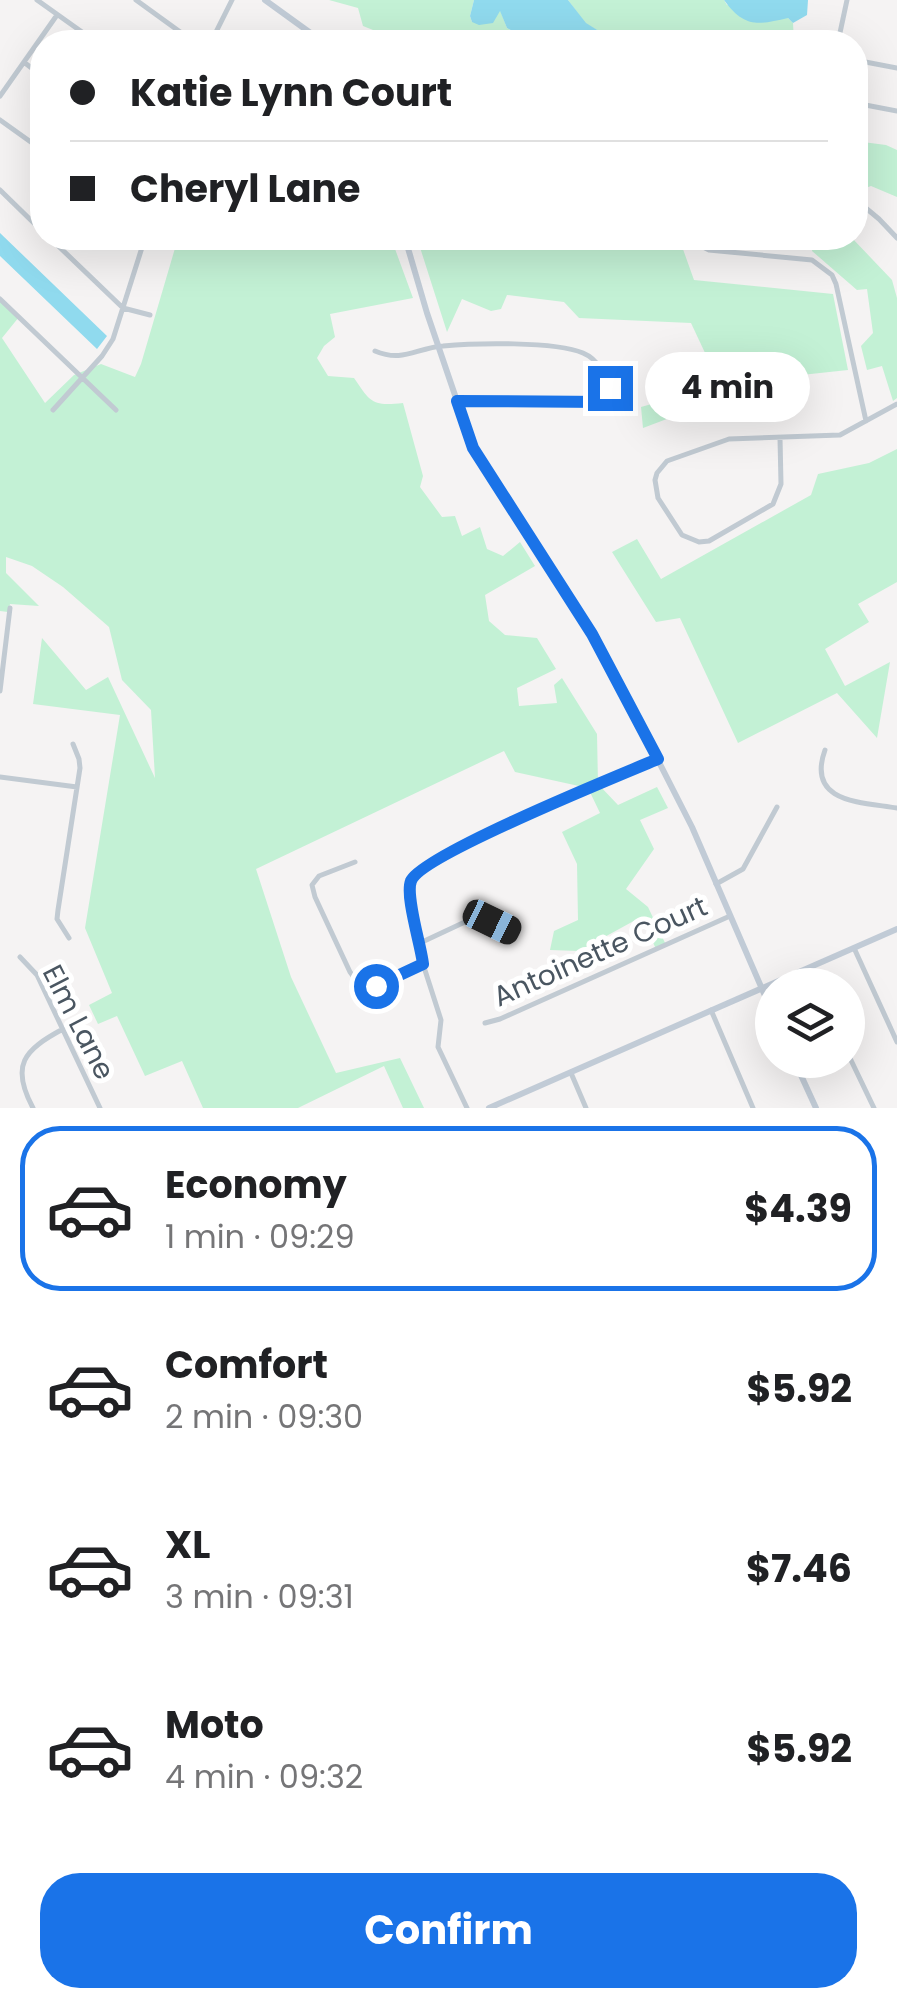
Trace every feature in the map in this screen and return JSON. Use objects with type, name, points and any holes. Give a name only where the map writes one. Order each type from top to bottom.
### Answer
[{"type":"street","points":[[36,0],[78,30]]},
{"type":"street","points":[[136,0],[177,30]]},
{"type":"street","points":[[217,30],[232,0]]},
{"type":"street","points":[[265,0],[306,30]]},
{"type":"street","points":[[841,30],[847,0]]},
{"type":"street","points":[[46,30],[56,15]]},
{"type":"street","points":[[0,96],[30,53]]},
{"type":"street","points":[[24,62],[30,67]]},
{"type":"street","points":[[868,62],[897,68]]},
{"type":"street","points":[[868,106],[897,111]]},
{"type":"street","points":[[0,120],[30,141]]},
{"type":"street","points":[[0,190],[30,219]]},
{"type":"street","points":[[868,209],[897,238]]},
{"type":"street","points":[[63,250],[123,308],[150,315]]},
{"type":"street","points":[[53,410],[113,339],[141,250]]},
{"type":"street","points":[[409,250],[473,448],[596,640],[692,828],[755,972]]},
{"type":"street","points":[[708,250],[812,260],[832,275],[866,421]]},
{"type":"street","points":[[0,299],[116,410]]},
{"type":"street","points":[[375,351],[403,356],[438,346],[527,345],[579,351],[599,366],[611,394],[606,402],[457,401]]},
{"type":"street","points":[[780,438],[781,484],[773,504],[709,541],[689,540],[675,528],[656,490],[657,473],[667,461],[729,439],[840,435],[897,404]]},
{"type":"street","points":[[0,691],[10,608]]},
{"type":"street","points":[[69,938],[57,919],[77,786],[79,759],[73,744]]},
{"type":"street","points":[[825,750],[820,775],[826,787],[840,798],[897,808]]},
{"type":"street","points":[[467,1108],[438,1048],[441,1020],[423,964],[410,888],[414,875],[465,845],[658,759]]},
{"type":"street","points":[[0,778],[77,786]]},
{"type":"street","points":[[716,884],[743,869],[776,807]]},
{"type":"street","points":[[355,862],[319,876],[312,885],[350,972],[366,988],[423,964]]},
{"type":"street","name":"Antoinette Court","points":[[486,1023],[730,916]]},
{"type":"street","points":[[420,943],[479,918],[510,931]]},
{"type":"street","points":[[809,968],[897,928]]},
{"type":"street","points":[[854,948],[897,1042]]},
{"type":"street","name":"Elm Lane","points":[[20,957],[37,975],[100,1108]]},
{"type":"street","points":[[490,1108],[755,991]]},
{"type":"street","points":[[710,1010],[753,1108]]},
{"type":"street","points":[[33,1108],[22,1080],[27,1056],[36,1044],[62,1029]]},
{"type":"street","points":[[571,1072],[586,1108]]},
{"type":"street","points":[[802,1078],[816,1108]]},
{"type":"street","points":[[860,1078],[874,1108]]},
{"type":"street","points":[[512,1099],[516,1108]]},
{"type":"green space","points":[[329,0],[474,0],[472,22],[500,10],[511,30],[373,30],[363,26],[358,8]]},
{"type":"green space","points":[[568,0],[724,0],[727,5],[788,18],[793,30],[597,30],[585,23]]},
{"type":"green space","points":[[868,143],[897,150],[897,197],[868,187]]},
{"type":"green space","points":[[174,250],[395,250],[413,298],[330,314],[335,337],[317,358],[328,376],[354,378],[373,401],[403,403],[423,476],[420,487],[442,517],[455,516],[462,536],[480,527],[487,549],[503,556],[520,542],[535,566],[485,595],[489,621],[505,635],[537,638],[556,669],[517,688],[519,706],[557,703],[554,685],[562,678],[597,734],[598,784],[618,805],[657,787],[668,808],[640,820],[654,849],[626,889],[648,907],[666,945],[656,949],[641,917],[579,951],[550,950],[554,931],[578,920],[577,864],[562,832],[600,813],[588,788],[515,772],[504,751],[256,869],[291,977],[336,1073],[400,1058],[424,1108],[403,1108],[384,1066],[298,1108],[203,1108],[182,1061],[145,1076],[117,1016],[98,1024],[89,1005],[112,993],[85,928],[120,715],[33,704],[42,638],[86,690],[108,677],[155,778],[151,710],[122,680],[109,627],[32,566],[6,557],[6,573],[39,606],[10,604],[8,612],[0,611],[0,299],[19,317],[2,338],[45,403],[74,375],[101,364],[135,377]]},
{"type":"green space","points":[[421,250],[683,250],[694,280],[833,294],[848,370],[792,376],[795,399],[717,400],[643,428],[641,407],[711,387],[667,371],[706,355],[691,323],[579,318],[564,302],[507,295],[501,309],[491,311],[462,299],[447,332]]},
{"type":"green space","points":[[863,250],[892,280],[897,298],[897,398],[893,401],[882,366],[867,370],[861,346],[873,333],[867,289],[857,290],[812,251]]},
{"type":"green space","points":[[897,449],[897,582],[858,604],[869,622],[825,649],[845,686],[890,662],[877,738],[837,693],[738,743],[680,618],[656,622],[612,552],[637,539],[661,579],[811,495],[818,474],[869,463]]},
{"type":"water","points":[[474,0],[568,0],[586,23],[597,30],[511,30],[500,11],[493,23],[479,25],[470,16]]},
{"type":"water","points":[[724,0],[808,0],[807,15],[793,23],[788,18],[752,22],[738,16]]},
{"type":"water","points":[[0,233],[107,336],[97,349],[0,256]]},
{"type":"route","points":[[376,986],[423,964],[410,888],[414,875],[423,867],[658,759],[592,634],[473,448],[457,401],[606,402],[610,399],[610,388]]}]
